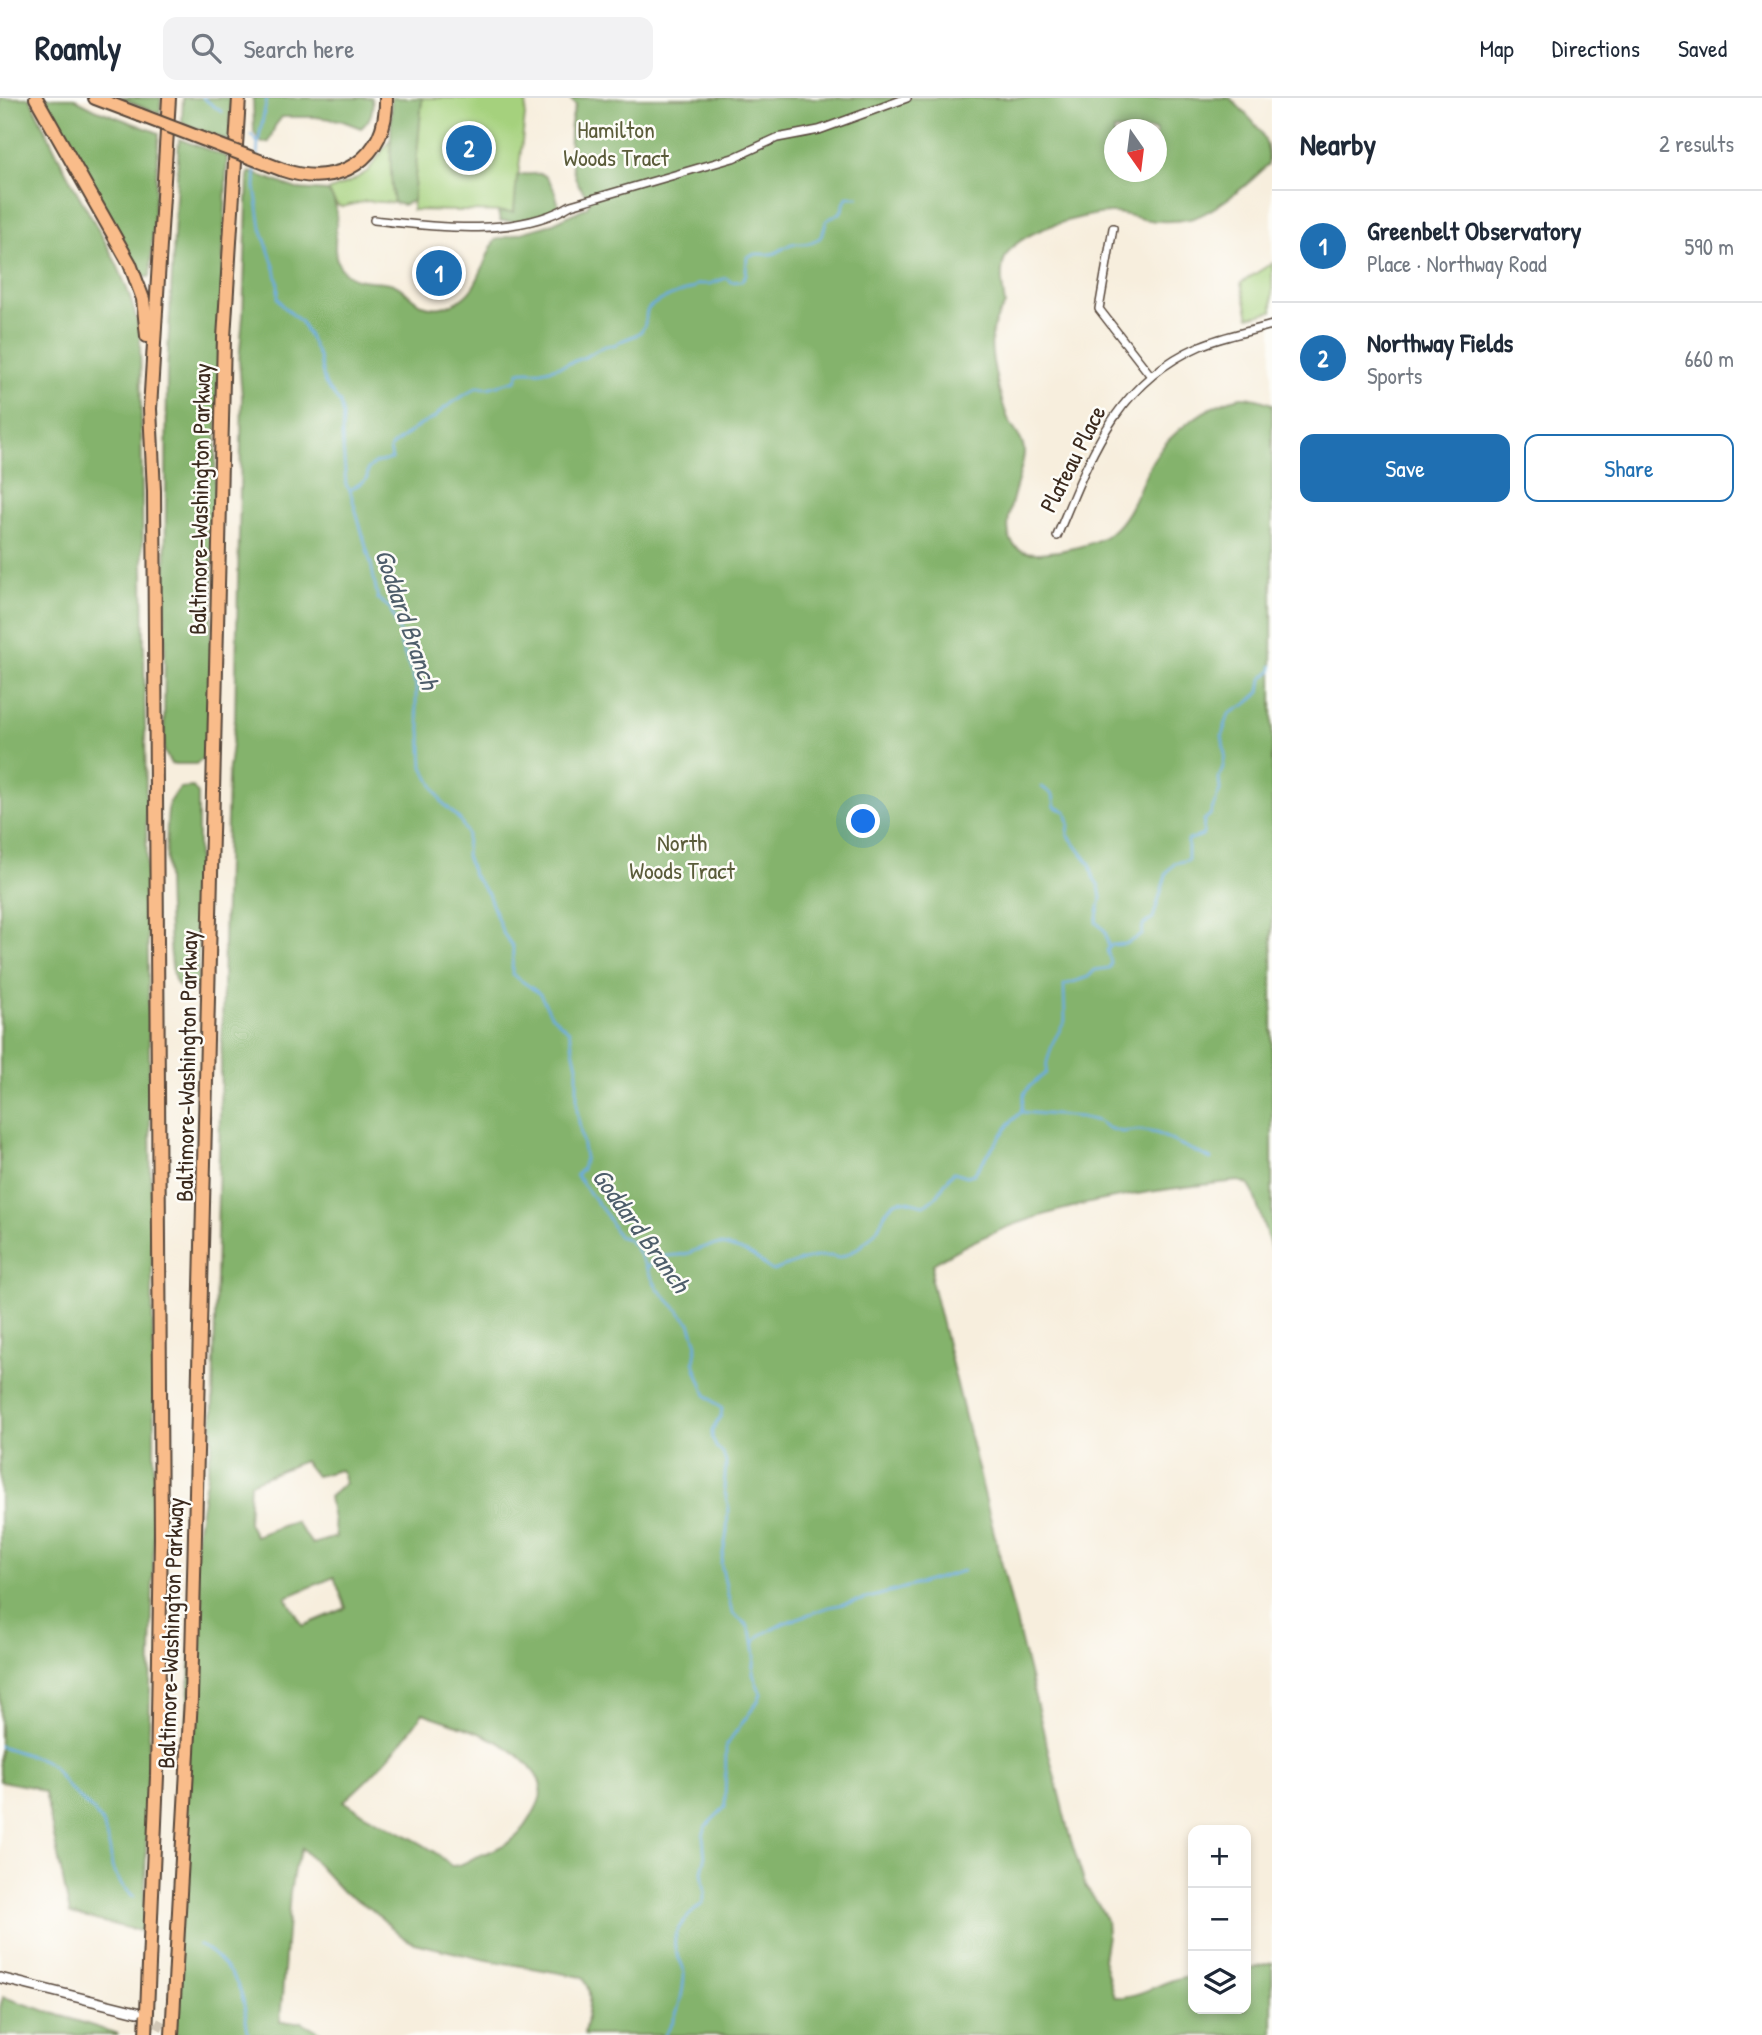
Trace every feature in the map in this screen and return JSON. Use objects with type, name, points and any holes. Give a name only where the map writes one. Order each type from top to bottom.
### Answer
[{"type":"highway","points":[[36,98],[138,281],[147,318],[150,409]]},
{"type":"highway","points":[[95,98],[283,170],[311,176],[350,169],[371,151],[384,121],[386,98]]},
{"type":"highway","name":"Baltimore-Washington Parkway","points":[[146,2035],[157,1788],[162,1538],[154,517],[150,409],[169,98]]},
{"type":"highway","name":"Baltimore-Washington Parkway","points":[[172,2035],[187,1791],[193,1632],[225,338],[239,98]]},
{"type":"highway","points":[[237,135],[245,98]]},
{"type":"highway","points":[[323,175],[352,159],[370,139],[377,121],[378,98]]},
{"type":"street","points":[[374,220],[435,226],[497,226],[531,222],[560,212],[571,205],[733,158],[777,138],[819,130],[907,98]]},
{"type":"street","points":[[1113,228],[1099,309],[1151,376]]},
{"type":"street","name":"Plateau Place","points":[[1057,536],[1103,432],[1128,399],[1151,376],[1179,357],[1202,346],[1272,325]]},
{"type":"street","points":[[0,1978],[136,2012]]},
{"type":"green space","points":[[0,98],[30,98],[123,278],[140,335],[154,1427],[154,1535],[144,1932],[70,1914],[45,1793],[33,1787],[0,1781]]},
{"type":"green space","points":[[41,98],[74,98],[95,109],[159,133],[150,277],[145,277],[132,263]]},
{"type":"green space","points":[[120,98],[161,98],[160,114]]},
{"type":"green space","points":[[183,98],[231,98],[229,141],[182,123]]},
{"type":"green space","points":[[253,98],[372,98],[373,107],[361,128],[340,120],[282,117],[269,142],[262,143],[254,133]]},
{"type":"green space","points":[[391,98],[422,98],[413,201],[403,205],[394,203],[392,190]]},
{"type":"green space","points":[[422,98],[527,98],[514,212],[412,210]]},
{"type":"green space","name":"North Woods Tract","points":[[569,98],[1230,98],[1251,119],[1266,144],[1268,164],[1232,196],[1199,216],[1166,221],[1118,213],[1098,214],[1052,226],[1022,240],[1012,248],[1003,263],[1005,305],[994,325],[991,344],[1004,408],[1024,449],[1008,528],[1011,541],[1021,550],[1039,553],[1057,551],[1086,545],[1103,538],[1118,526],[1124,517],[1160,450],[1191,420],[1216,405],[1241,397],[1272,404],[1272,1252],[1253,1192],[1248,1184],[1239,1181],[1120,1197],[1041,1216],[967,1245],[933,1264],[931,1280],[1069,1834],[1086,1888],[1106,1920],[1107,1935],[1103,1959],[1114,1997],[1134,1995],[1188,1976],[1188,2014],[1251,2014],[1251,1969],[1272,1963],[1272,2035],[584,2035],[589,1997],[582,1977],[482,1959],[414,1943],[404,1938],[371,1909],[343,1892],[302,1848],[294,1869],[290,1892],[280,2022],[302,2022],[325,2035],[172,2035],[196,1539],[212,1445],[228,776],[235,720],[242,396],[239,361],[248,175],[250,172],[297,189],[328,191],[336,210],[335,250],[341,268],[346,273],[357,279],[395,285],[425,306],[444,306],[469,293],[495,240],[549,225],[587,207],[590,200],[577,182],[570,153],[576,105]],"holes":[[[304,1461],[316,1476],[340,1470],[343,1474],[345,1483],[329,1497],[336,1537],[312,1544],[295,1521],[255,1536],[248,1523],[250,1483]],[[334,1577],[346,1608],[303,1626],[286,1597]],[[423,1713],[501,1744],[527,1764],[540,1782],[538,1804],[518,1835],[462,1864],[451,1866],[413,1839],[344,1801],[387,1760]]]},
{"type":"green space","points":[[179,139],[227,157],[209,734],[204,758],[196,764],[171,764],[164,751],[167,370]]},
{"type":"green space","points":[[390,140],[394,203],[366,201],[342,207],[337,205],[328,191],[368,171]]},
{"type":"green space","points":[[541,174],[548,179],[556,194],[558,209],[518,221],[500,221],[498,212],[514,212],[517,176]]},
{"type":"green space","points":[[1272,263],[1272,311],[1249,317],[1241,283]]},
{"type":"green space","points":[[193,787],[198,794],[198,986],[191,992],[177,984],[172,968],[168,919],[167,833],[170,801],[180,788]]},
{"type":"green space","points":[[3,1997],[118,2034],[118,2035],[0,2035]]},
{"type":"waterway","points":[[203,98],[222,112]]},
{"type":"waterway","points":[[258,143],[267,98]]},
{"type":"waterway","name":"Goddard Branch","points":[[251,135],[258,143],[257,157]]},
{"type":"waterway","name":"Goddard Branch","points":[[256,163],[255,187],[261,228],[275,269],[278,298],[301,322],[319,357],[325,384],[340,403],[346,485],[350,490],[371,564],[378,599],[390,608],[416,685],[423,767],[442,802],[460,820],[467,834],[466,856],[473,875],[488,894],[503,933],[513,947],[512,974],[540,994],[551,1015],[569,1031],[577,1066],[577,1110],[585,1158],[582,1169],[576,1175],[607,1216],[618,1236],[634,1245],[658,1289],[690,1323],[697,1344],[694,1361],[696,1369],[706,1395],[722,1409],[721,1416],[712,1430],[716,1447],[723,1453],[726,1463],[724,1488],[728,1505],[727,1532],[721,1564],[732,1613],[747,1625],[752,1635],[755,1655],[753,1674],[761,1694],[726,1745],[725,1807],[706,1826],[703,1836],[703,1903],[682,1924],[675,1937],[684,1981],[676,2013],[665,2035]]},
{"type":"waterway","points":[[350,490],[367,479],[368,469],[375,463],[392,459],[392,446],[477,387],[488,388],[516,380],[519,372],[541,371],[563,365],[635,336],[645,325],[647,311],[654,304],[698,284],[710,284],[726,278],[731,282],[742,281],[746,274],[747,257],[775,253],[792,244],[816,241],[822,235],[826,221],[841,212],[847,197],[858,197]]},
{"type":"waterway","points":[[648,1270],[650,1264],[659,1257],[684,1254],[716,1245],[750,1254],[773,1271],[815,1257],[839,1258],[871,1236],[886,1211],[897,1201],[924,1205],[938,1194],[954,1172],[967,1176],[974,1174],[1010,1123],[1021,1112],[1024,1094],[1046,1073],[1053,1042],[1065,1021],[1064,985],[1088,977],[1095,970],[1109,968],[1111,963],[1107,950],[1112,945],[1125,944],[1142,935],[1143,925],[1153,918],[1167,872],[1175,863],[1188,860],[1188,840],[1203,835],[1204,820],[1210,815],[1220,790],[1219,778],[1225,755],[1222,735],[1229,714],[1260,692],[1262,679],[1272,670],[1272,666]]},
{"type":"waterway","points":[[1042,787],[1053,795],[1055,807],[1066,811],[1068,835],[1090,864],[1101,898],[1096,922],[1105,931],[1109,948]]},
{"type":"waterway","points":[[1021,1112],[1080,1117],[1098,1121],[1108,1128],[1122,1132],[1139,1130],[1156,1133],[1211,1159]]},
{"type":"waterway","points":[[754,1644],[759,1636],[784,1623],[829,1607],[963,1571]]},
{"type":"waterway","points":[[0,1746],[51,1765],[67,1786],[94,1812],[103,1824],[112,1867],[121,1884],[134,1897]]},
{"type":"waterway","points":[[198,1945],[218,1959],[235,1981],[243,2001],[249,2035]]},
{"type":"tunnel","points":[[144,2016],[179,2035]]},
{"type":"place","name":"Northway Fields","points":[[469,148]]},
{"type":"place","name":"Greenbelt Observatory","points":[[439,273]]},
{"type":"park label","name":"Hamilton Woods Tract","points":[[616,144]]}]
